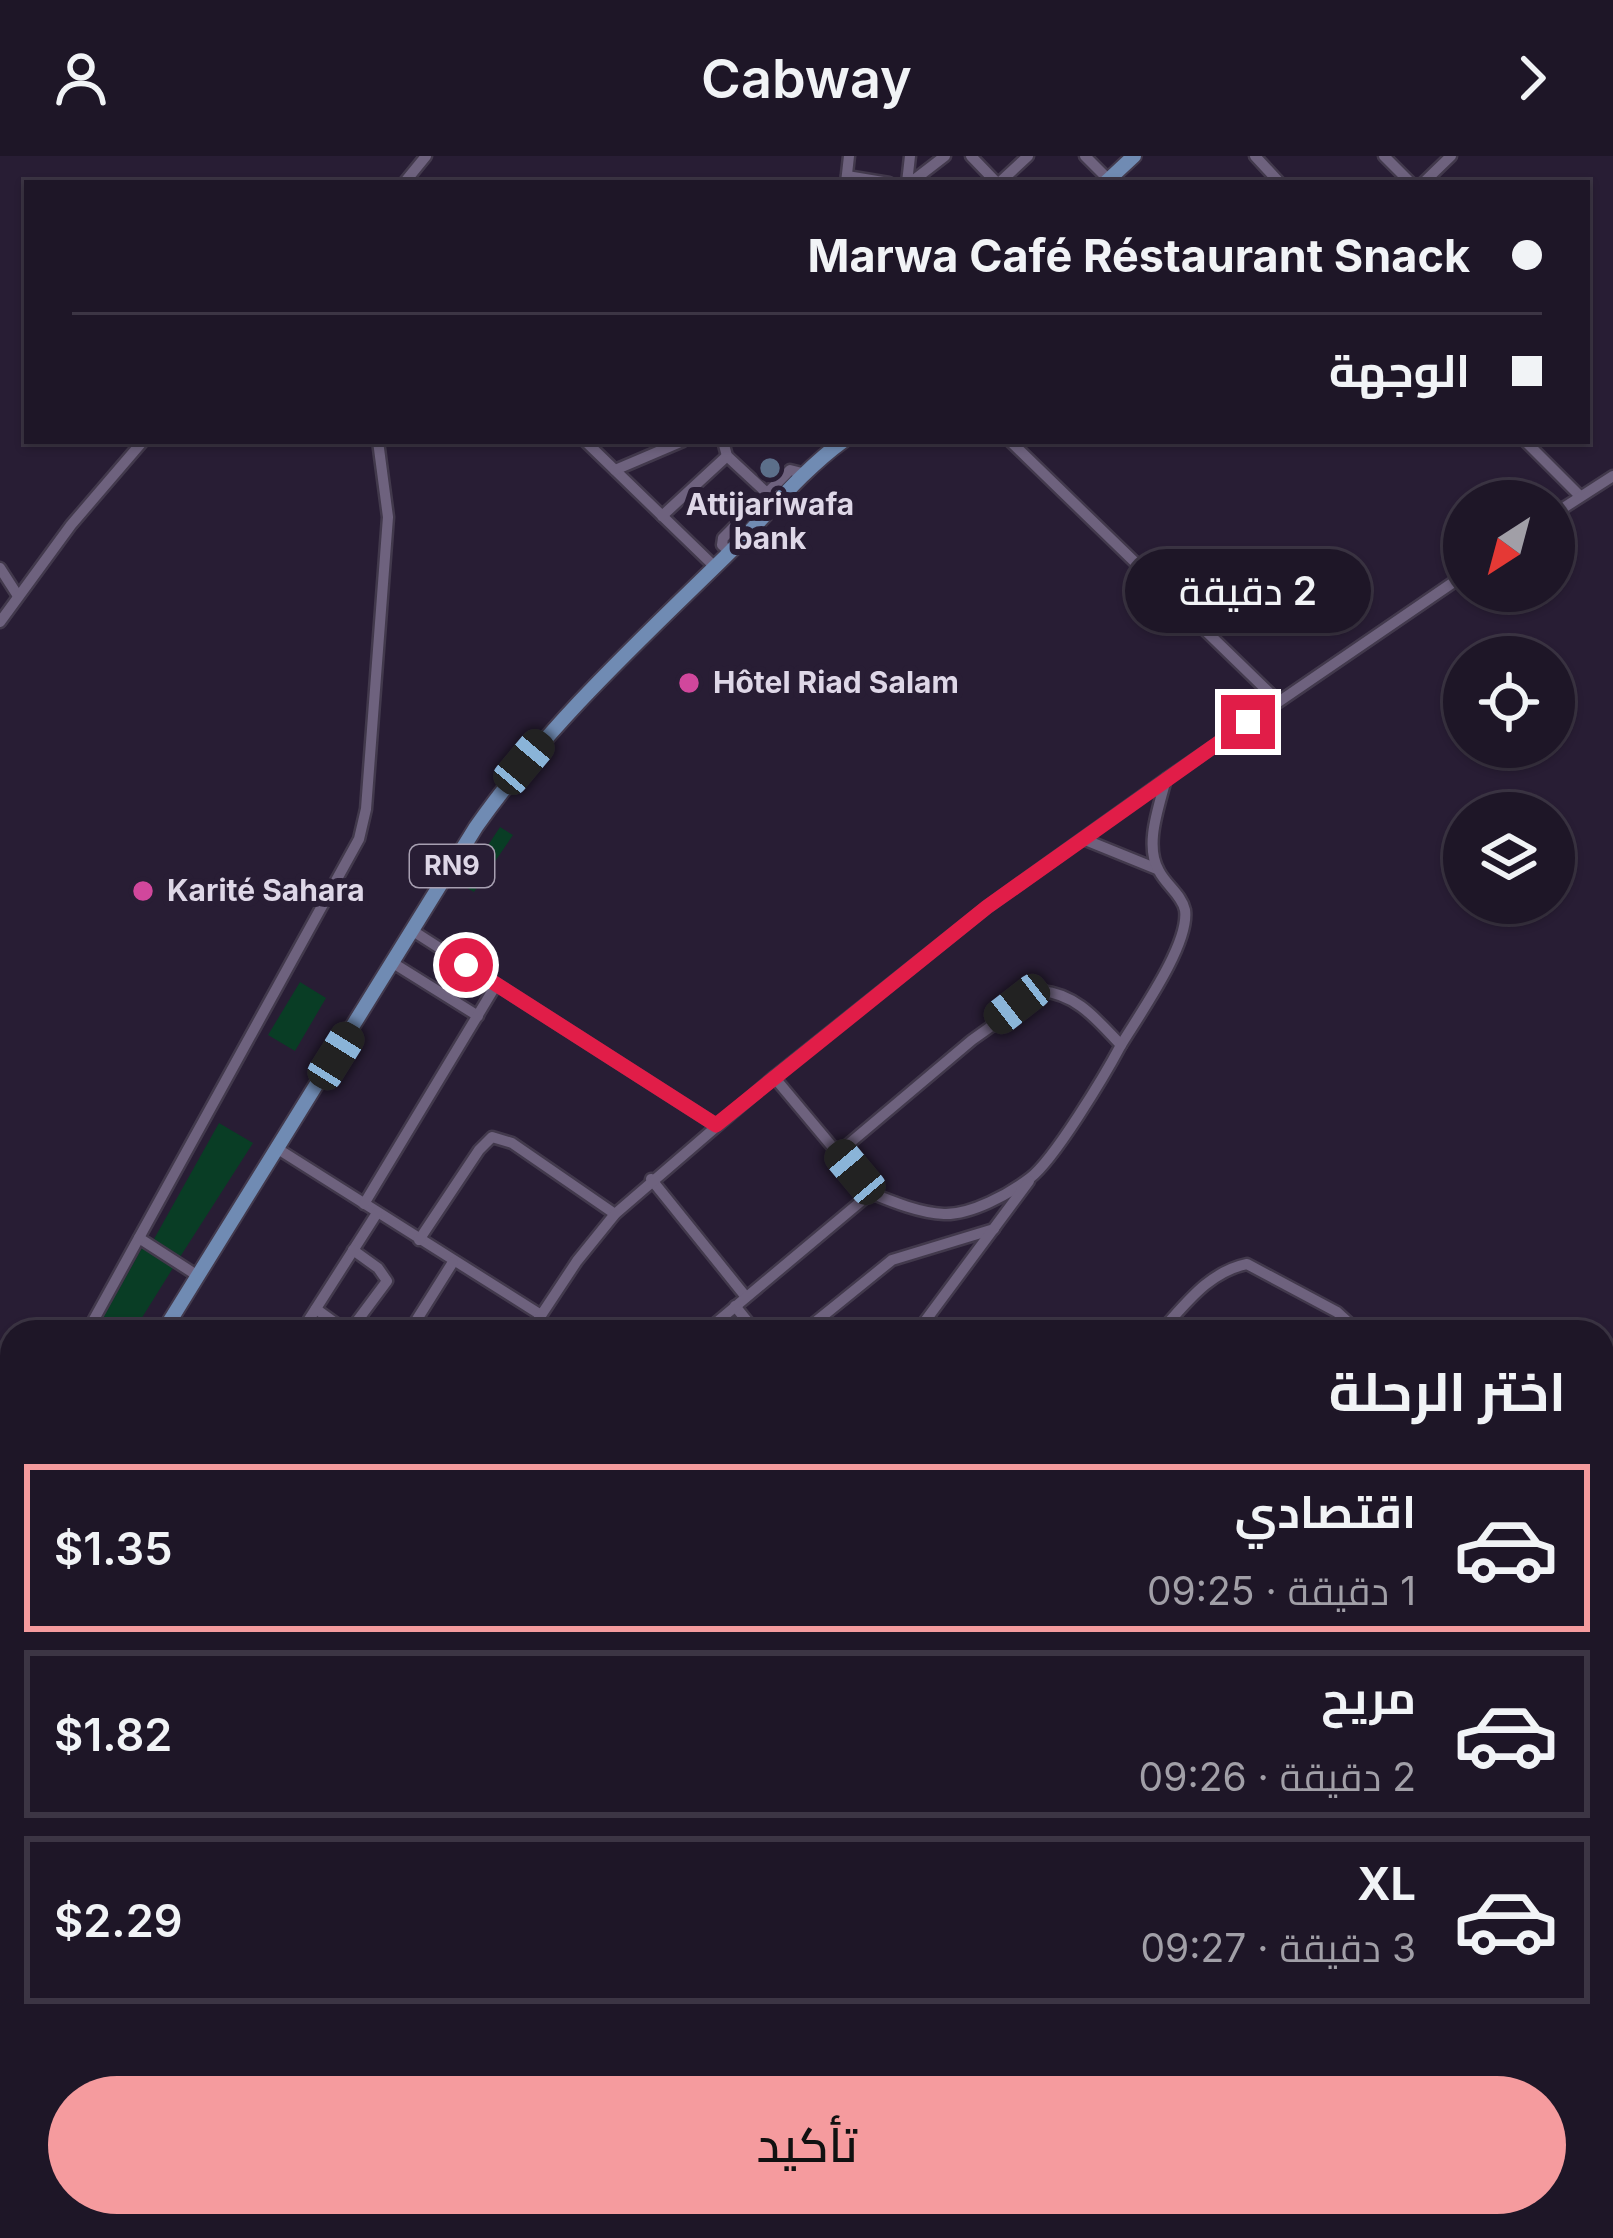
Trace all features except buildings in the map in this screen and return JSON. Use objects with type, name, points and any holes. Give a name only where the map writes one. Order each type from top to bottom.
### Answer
[{"type":"main road","points":[[1108,180],[1134,156]]},
{"type":"main road","name":"RN9","points":[[170,1320],[476,827],[524,762],[730,552],[773,499],[806,474],[825,444]]},
{"type":"main road","name":"RN9","points":[[818,459],[839,444]]},
{"type":"street","points":[[406,180],[426,156]]},
{"type":"street","points":[[847,180],[849,156]]},
{"type":"street","points":[[912,180],[945,156]]},
{"type":"street","points":[[971,156],[996,180]]},
{"type":"street","points":[[1002,180],[1028,156]]},
{"type":"street","points":[[1085,156],[1106,180]]},
{"type":"street","points":[[1384,156],[1409,180]]},
{"type":"street","points":[[1426,180],[1451,156]]},
{"type":"street","points":[[0,622],[141,444]]},
{"type":"street","points":[[94,1320],[359,839],[366,808],[387,555],[386,488],[379,444]]},
{"type":"street","points":[[588,444],[715,567]]},
{"type":"street","points":[[615,470],[675,444]]},
{"type":"street","points":[[724,444],[727,456],[773,499]]},
{"type":"street","points":[[1013,444],[1278,701]]},
{"type":"street","points":[[1528,444],[1580,496]]},
{"type":"street","points":[[662,516],[727,456]]},
{"type":"street","points":[[1575,499],[1613,476]]},
{"type":"street","points":[[0,568],[18,596]]},
{"type":"street","points":[[538,1320],[615,1214],[774,1077],[987,907],[1443,589]]},
{"type":"street","points":[[1157,869],[1154,836],[1166,779]]},
{"type":"street","points":[[930,1320],[1098,1086],[1171,958],[1185,922],[1181,900],[1157,869],[1083,839]]},
{"type":"street","points":[[413,931],[716,1125]]},
{"type":"street","points":[[394,963],[478,1016]]},
{"type":"street","points":[[364,1204],[496,985]]},
{"type":"street","points":[[838,1153],[972,1040],[1041,991],[1064,994],[1081,1005],[1121,1045]]},
{"type":"street","points":[[774,1077],[871,1192],[939,1214],[956,1214],[1032,1177]]},
{"type":"street","points":[[419,1240],[492,1137],[512,1143],[615,1214]]},
{"type":"street","points":[[278,1149],[541,1315]]},
{"type":"street","points":[[651,1179],[750,1320]]},
{"type":"street","points":[[719,1320],[871,1192]]},
{"type":"street","points":[[309,1320],[377,1213]]},
{"type":"street","points":[[818,1320],[892,1260],[994,1228]]},
{"type":"street","points":[[139,1238],[198,1276]]},
{"type":"street","points":[[352,1250],[378,1268],[387,1281],[357,1320]]},
{"type":"street","points":[[417,1320],[453,1262]]},
{"type":"street","points":[[1171,1320],[1206,1283],[1247,1264],[1346,1320]]},
{"type":"street","points":[[316,1310],[331,1320]]},
{"type":"green space","points":[[500,827],[513,835],[474,892],[462,885]]},
{"type":"green space","points":[[300,982],[326,998],[295,1051],[268,1035]]},
{"type":"green space","points":[[219,1123],[253,1143],[180,1257],[154,1239]]},
{"type":"green space","points":[[142,1248],[173,1268],[140,1320],[102,1320]]},
{"type":"place","name":"Attijariwafa bank","points":[[770,468]]},
{"type":"place","name":"Hôtel Riad Salam","points":[[689,683]]},
{"type":"place","name":"Karité Sahara","points":[[143,891]]},
{"type":"route","points":[[466,965],[716,1125],[987,907],[1248,722]]}]
